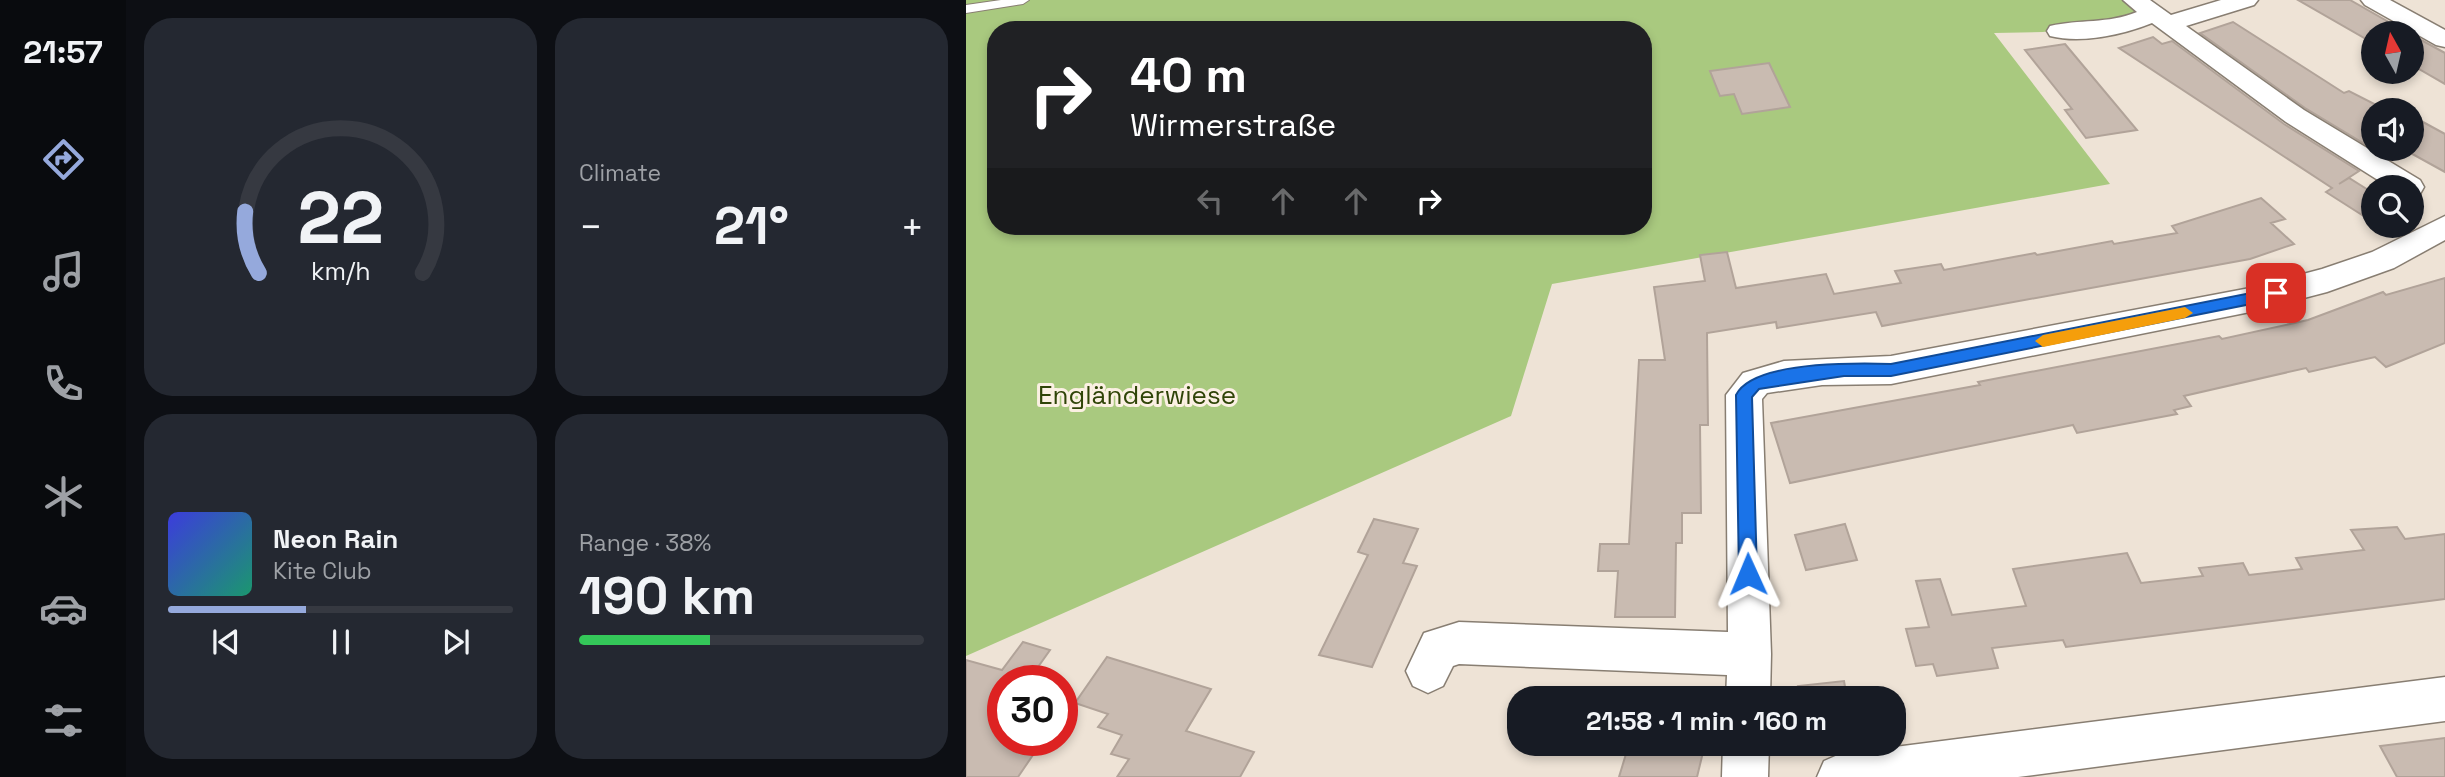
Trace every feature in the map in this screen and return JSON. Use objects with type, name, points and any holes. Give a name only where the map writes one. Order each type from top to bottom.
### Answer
[{"type":"street","points":[[2059,31],[2103,29],[2125,24],[2151,13],[2246,0]]},
{"type":"street","points":[[2373,0],[2445,40]]},
{"type":"street","points":[[2151,13],[2295,116],[2390,175]]},
{"type":"street","points":[[2424,196],[2445,209]]},
{"type":"street","points":[[1749,686],[1744,395],[1753,384],[1769,379],[1844,369],[1891,370],[2250,300],[2327,280],[2383,260],[2445,227]]},
{"type":"street","points":[[1428,670],[1439,648],[1459,643],[1750,654]]},
{"type":"street","points":[[1840,777],[2445,699]]},
{"type":"street","points":[[1745,777],[1746,756]]},
{"type":"lane","points":[[966,9],[1023,0]]},
{"type":"green space","name":"Engländerwiese","points":[[966,0],[2126,0],[2140,12],[2127,21],[2043,32],[1994,33],[2110,184],[1552,284],[1511,416],[966,656]]},
{"type":"building","points":[[2298,0],[2350,0],[2387,21],[2361,21],[2361,36]]},
{"type":"building","points":[[2233,22],[2344,93],[2349,91],[2363,98],[2361,142],[2305,108],[2200,33]]},
{"type":"building","points":[[2153,37],[2162,44],[2172,41],[2284,124],[2359,171],[2339,184],[2349,178],[2361,186],[2361,214],[2326,192],[2332,188],[2119,48]]},
{"type":"building","points":[[2424,42],[2445,53],[2445,84],[2424,72]]},
{"type":"building","points":[[2065,44],[2137,130],[2086,138],[2065,110],[2072,109],[2025,50]]},
{"type":"building","points":[[1769,63],[1790,107],[1742,114],[1734,94],[1720,96],[1710,71]]},
{"type":"building","points":[[2424,123],[2445,134],[2445,172],[2424,160]]},
{"type":"building","points":[[2261,198],[2285,219],[2271,223],[2294,244],[2250,259],[1882,326],[1876,312],[1777,328],[1776,322],[1707,333],[1708,425],[1700,425],[1701,513],[1682,513],[1682,543],[1676,543],[1675,617],[1615,617],[1618,571],[1598,571],[1600,544],[1629,544],[1639,360],[1665,360],[1654,287],[1705,281],[1700,255],[1727,252],[1736,288],[1826,274],[1834,294],[1901,283],[1895,271],[1941,264],[1944,270],[2035,253],[2037,255],[2112,241],[2114,244],[2177,233],[2172,226]]},
{"type":"building","points":[[2445,278],[2445,343],[2386,367],[2375,357],[2309,372],[2306,368],[2184,396],[2191,406],[2174,410],[2177,414],[2077,433],[2073,425],[1790,483],[1771,423],[1980,385],[1978,382],[2219,336],[2222,339],[2308,320],[2383,292],[2386,295]]},
{"type":"building","points":[[1374,519],[1418,529],[1403,563],[1417,566],[1372,667],[1319,655],[1368,555],[1358,552]]},
{"type":"building","points":[[1845,524],[1857,560],[1806,570],[1795,535]]},
{"type":"building","points":[[2397,527],[2405,539],[2445,534],[2445,599],[2066,647],[2063,640],[1992,648],[1998,668],[1937,676],[1933,664],[1916,666],[1906,629],[1929,627],[1916,581],[1940,579],[1952,615],[2026,606],[2013,569],[2127,553],[2141,583],[2203,576],[2199,568],[2243,563],[2249,575],[2302,569],[2296,558],[2364,550],[2351,530]]},
{"type":"building","points":[[1023,642],[1050,650],[1039,665],[1006,665]]},
{"type":"building","points":[[1107,657],[1211,689],[1186,731],[1254,752],[1240,777],[1117,777],[1129,759],[1111,754],[1122,735],[1098,727],[1108,714],[1078,704],[1078,699]]},
{"type":"building","points":[[966,660],[987,666],[987,756],[1032,756],[1018,777],[966,777]]},
{"type":"building","points":[[1844,681],[1845,686],[1798,686]]},
{"type":"building","points":[[2445,738],[2445,777],[2397,777],[2380,746]]},
{"type":"building","points":[[1625,756],[1702,756],[1697,777],[1619,777]]},
{"type":"slow traffic","points":[[2043,341],[2185,313]]},
{"type":"route","points":[[1748,574],[1744,395],[1753,384],[1769,379],[1844,369],[1891,370],[2276,293]]}]
